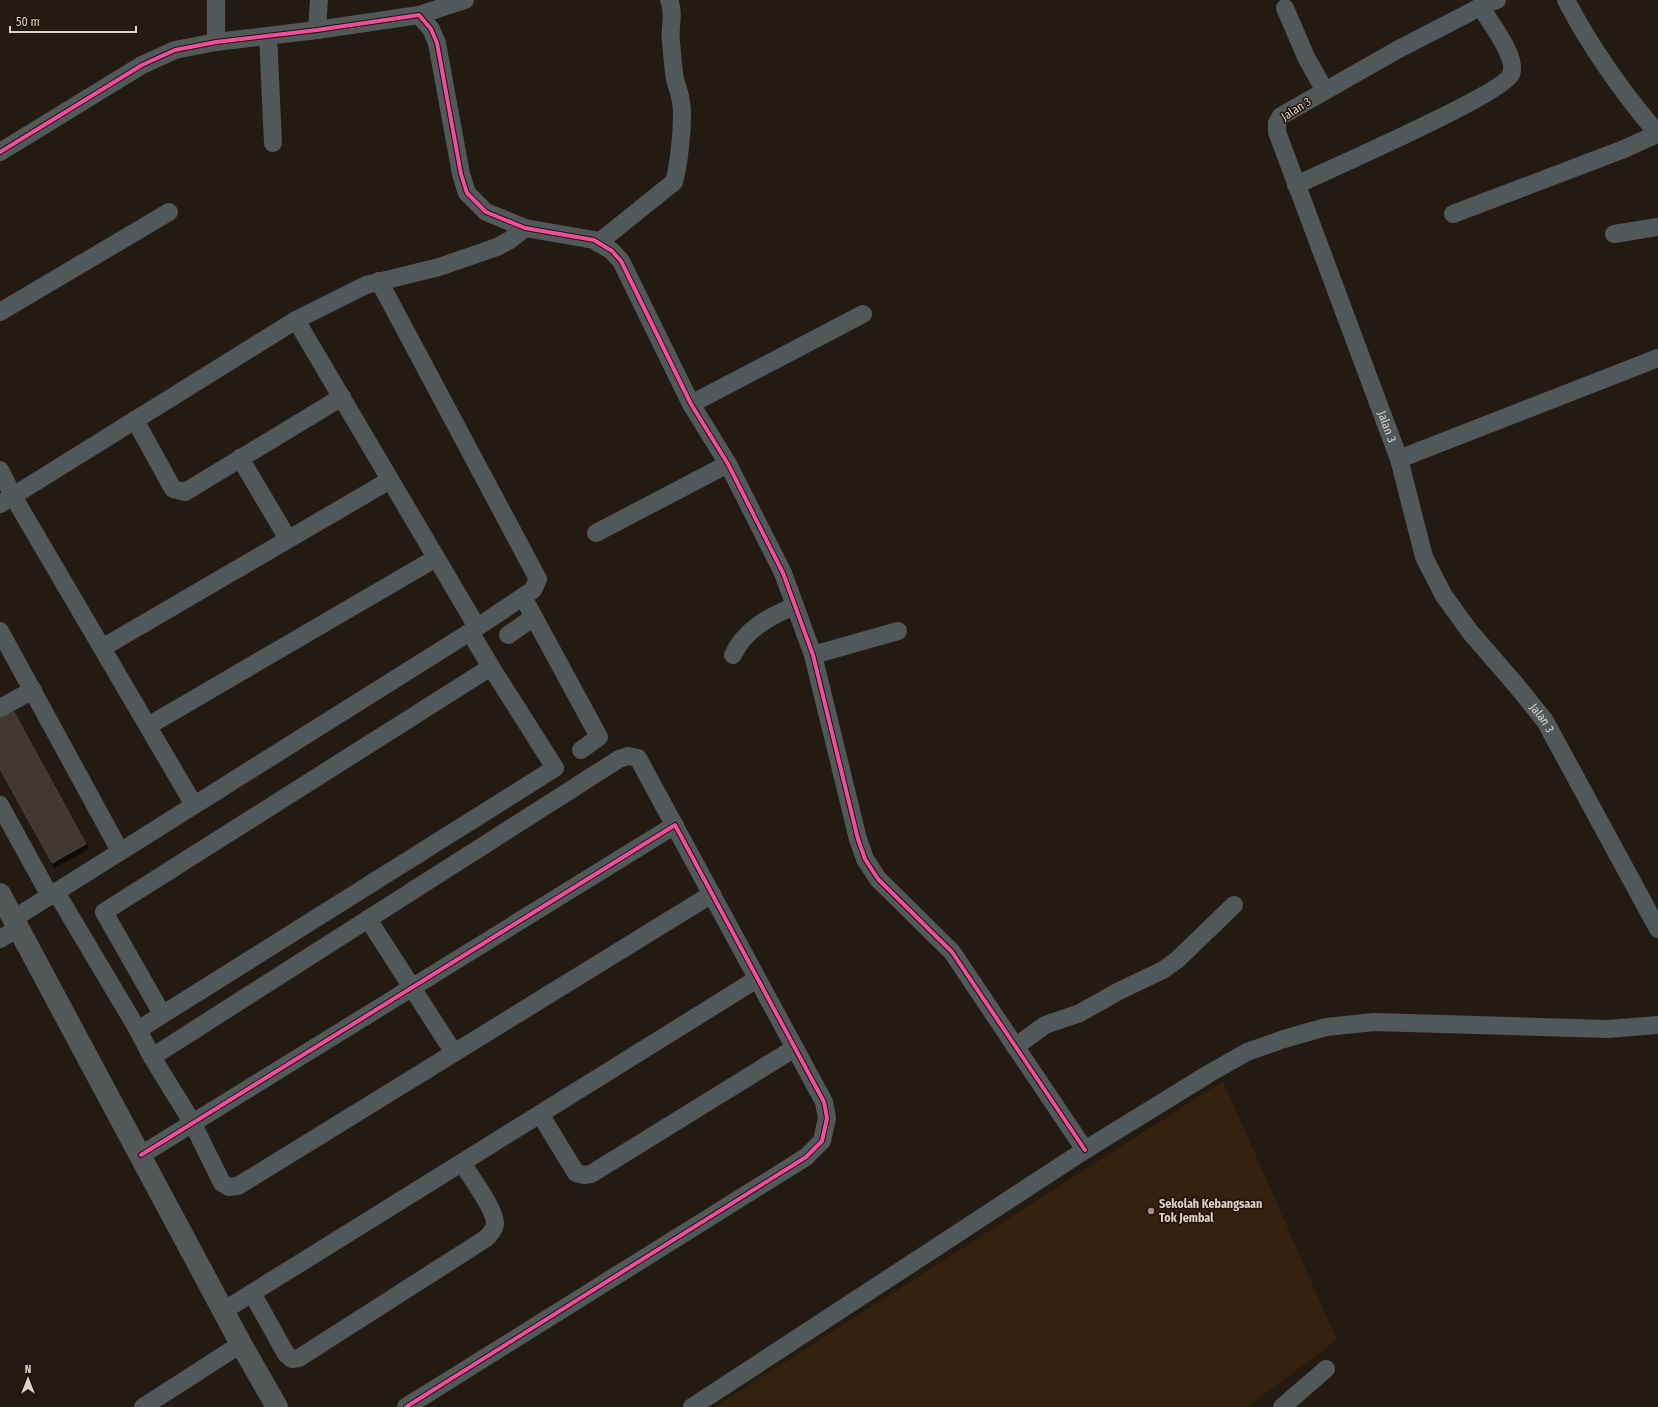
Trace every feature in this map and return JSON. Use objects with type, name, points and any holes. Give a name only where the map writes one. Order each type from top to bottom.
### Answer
[{"type":"main road","points":[[0,894],[223,1311],[277,1407]]},
{"type":"street","points":[[216,0],[216,42]]},
{"type":"street","points":[[317,30],[319,0]]},
{"type":"street","points":[[0,152],[142,65],[175,50],[216,42],[317,30],[419,15],[465,0]]},
{"type":"street","points":[[598,243],[674,182],[677,172],[682,112],[674,71],[670,31],[673,15],[669,0]]},
{"type":"street","name":"Jalan 3","points":[[1497,0],[1480,6],[1397,50],[1281,116],[1277,122],[1277,132],[1398,459],[1424,557],[1444,596],[1471,633],[1545,721],[1658,929]]},
{"type":"street","points":[[1454,214],[1624,149],[1658,134],[1625,95],[1577,22],[1566,0]]},
{"type":"street","points":[[1296,185],[1434,121],[1500,86],[1511,75],[1512,66],[1508,52],[1480,6]]},
{"type":"street","points":[[1285,8],[1306,57],[1326,90]]},
{"type":"street","points":[[419,15],[431,29],[437,44],[461,174],[467,193],[486,212],[525,228],[594,240],[612,251],[621,261],[691,404],[728,464],[783,573],[813,655],[858,839],[865,859],[878,878],[952,952],[1014,1047],[1085,1150]]},
{"type":"street","points":[[268,36],[273,143]]},
{"type":"street","points":[[0,312],[169,212]]},
{"type":"street","points":[[1614,234],[1658,227]]},
{"type":"street","points":[[7,500],[296,320],[366,285],[439,268],[498,248],[525,228]]},
{"type":"street","points":[[0,939],[16,923],[53,894],[473,630],[533,590],[538,579],[379,281]]},
{"type":"street","points":[[691,404],[863,314]]},
{"type":"street","points":[[138,1030],[555,768],[491,667],[436,558],[296,320]]},
{"type":"street","points":[[1398,459],[1658,358]]},
{"type":"street","points":[[135,420],[173,489],[185,492],[342,397]]},
{"type":"street","points":[[240,458],[288,539]]},
{"type":"street","points":[[596,533],[728,464]]},
{"type":"street","points":[[0,470],[7,500],[102,648],[194,805]]},
{"type":"street","points":[[102,648],[390,480]]},
{"type":"street","points":[[148,726],[436,558]]},
{"type":"street","points":[[523,597],[599,737],[581,750]]},
{"type":"street","points":[[733,655],[741,641],[762,622],[773,614],[795,606]]},
{"type":"street","points":[[508,635],[534,617]]},
{"type":"street","points":[[0,630],[120,851]]},
{"type":"street","points":[[813,655],[898,631]]},
{"type":"street","points":[[162,1014],[104,912],[491,667]]},
{"type":"street","points":[[0,708],[33,690]]},
{"type":"street","points":[[152,1057],[619,759],[628,756],[638,758],[824,1102],[827,1118],[822,1141],[806,1156],[406,1407]]},
{"type":"street","points":[[0,805],[53,894],[138,1030],[152,1057],[192,1122],[222,1183],[230,1187],[238,1186],[712,894]]},
{"type":"street","points":[[140,1155],[675,825]]},
{"type":"street","points":[[1014,1047],[1045,1025],[1080,1013],[1132,984],[1163,970],[1177,960],[1234,905]]},
{"type":"street","points":[[368,919],[454,1053]]},
{"type":"street","points":[[223,1311],[757,979]]},
{"type":"street","points":[[692,1407],[1085,1150],[1247,1052],[1319,1029],[1374,1022],[1608,1029],[1658,1025]]},
{"type":"street","points":[[540,1114],[576,1173],[584,1176],[591,1174],[795,1048]]},
{"type":"street","points":[[252,1293],[286,1354],[292,1359],[299,1358],[485,1240],[492,1232],[495,1223],[492,1211],[462,1163]]},
{"type":"street","points":[[143,1407],[241,1344]]},
{"type":"street","points":[[1282,1407],[1326,1369]]},
{"type":"shaded area","name":"Sekolah Kebangsaan Tok Jembal","points":[[1223,1081],[1337,1340],[1247,1407],[715,1407]]},
{"type":"building","points":[[14,712],[86,844],[52,863],[0,769],[0,718]]},
{"type":"cycle path","points":[[0,152],[142,65],[175,50],[216,42],[317,30],[419,15],[431,29],[437,43],[461,174],[467,193],[486,212],[525,228],[594,240],[612,251],[621,261],[691,404],[728,464],[783,573],[813,655],[858,839],[865,859],[878,879],[952,952],[1085,1150]]},
{"type":"cycle path","points":[[141,1155],[675,825],[824,1102],[827,1118],[822,1141],[806,1157],[406,1407]]},
{"type":"place","name":"Sekolah Kebangsaan Tok Jembal","points":[[1151,1211]]}]
